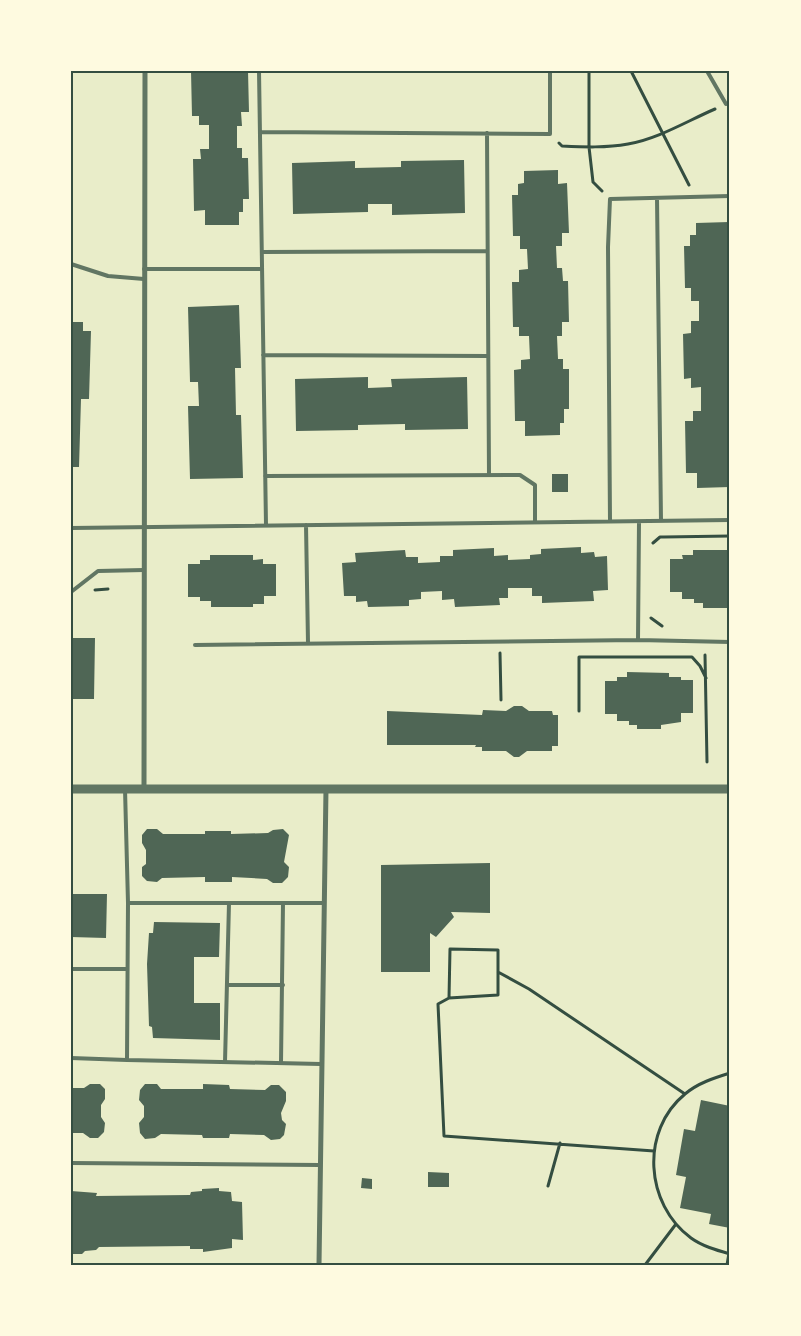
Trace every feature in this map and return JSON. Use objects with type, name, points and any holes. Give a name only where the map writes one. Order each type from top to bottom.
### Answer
[{"type":"street","points":[[144,788],[145,71]]},
{"type":"street","points":[[71,789],[730,789]]},
{"type":"street","points":[[319,1265],[326,789]]},
{"type":"lane","points":[[259,71],[266,525]]},
{"type":"lane","points":[[260,132],[550,134],[550,71]]},
{"type":"lane","points":[[707,71],[726,104]]},
{"type":"lane","points":[[487,133],[489,474]]},
{"type":"lane","points":[[610,521],[608,247],[610,199],[730,196]]},
{"type":"lane","points":[[657,198],[662,521]]},
{"type":"lane","points":[[262,252],[487,251]]},
{"type":"lane","points":[[71,264],[108,276],[144,279]]},
{"type":"lane","points":[[144,269],[262,269]]},
{"type":"lane","points":[[263,355],[488,356]]},
{"type":"lane","points":[[265,476],[489,474],[520,476],[535,485],[535,522]]},
{"type":"lane","points":[[71,528],[730,520]]},
{"type":"lane","points":[[638,640],[639,522]]},
{"type":"lane","points":[[306,525],[308,643]]},
{"type":"lane","points":[[71,592],[98,571],[144,570]]},
{"type":"lane","points":[[195,646],[638,640],[730,642]]},
{"type":"lane","points":[[125,789],[128,903],[126,1060]]},
{"type":"lane","points":[[225,1062],[229,902]]},
{"type":"lane","points":[[128,903],[323,903]]},
{"type":"lane","points":[[281,1063],[283,903]]},
{"type":"lane","points":[[71,969],[126,969]]},
{"type":"lane","points":[[228,986],[283,985]]},
{"type":"lane","points":[[71,1058],[321,1064]]},
{"type":"lane","points":[[71,1163],[320,1165]]},
{"type":"path","points":[[589,71],[589,147],[593,182],[610,199]]},
{"type":"path","points":[[631,71],[695,197]]},
{"type":"path","points":[[550,134],[562,146],[589,147],[629,144],[662,133],[726,104]]},
{"type":"path","points":[[651,546],[656,539],[664,537],[730,536]]},
{"type":"path","points":[[649,612],[655,623],[667,627]]},
{"type":"path","points":[[578,641],[579,710]]},
{"type":"path","points":[[500,642],[502,700]]},
{"type":"path","points":[[705,642],[707,762]]},
{"type":"path","points":[[578,658],[692,657],[700,666],[706,678]]},
{"type":"path","points":[[449,998],[450,949],[498,950],[498,995],[449,998],[438,1004],[444,1136],[654,1151]]},
{"type":"path","points":[[498,972],[529,989],[685,1094]]},
{"type":"path","points":[[727,1265],[729,1254],[709,1248],[697,1241],[676,1224],[662,1204],[655,1181],[654,1151],[658,1134],[669,1112],[685,1094],[707,1080],[730,1073]]},
{"type":"path","points":[[548,1186],[560,1143]]},
{"type":"path","points":[[645,1265],[676,1224]]},
{"type":"building","points":[[191,71],[248,71],[249,112],[241,112],[242,126],[237,126],[237,148],[242,148],[242,158],[248,158],[249,199],[243,199],[243,212],[239,212],[239,225],[205,225],[205,210],[194,211],[193,159],[201,159],[200,149],[209,149],[209,125],[199,125],[199,116],[192,116]]},
{"type":"building","points":[[464,160],[465,213],[392,215],[392,204],[368,204],[368,212],[293,214],[292,163],[355,161],[355,168],[401,167],[401,161]]},
{"type":"building","points":[[558,170],[558,184],[567,183],[569,233],[562,233],[562,246],[556,246],[557,268],[562,268],[563,281],[568,281],[569,322],[562,322],[562,336],[557,336],[558,359],[563,359],[563,369],[569,369],[569,409],[564,409],[564,423],[560,423],[560,435],[525,436],[525,421],[515,421],[514,370],[521,369],[521,360],[530,359],[529,336],[519,336],[519,327],[513,327],[512,282],[519,282],[519,270],[528,269],[527,249],[520,249],[520,236],[513,236],[512,195],[518,195],[518,184],[524,183],[524,171]]},
{"type":"building","points":[[729,222],[730,487],[697,488],[697,473],[686,473],[685,421],[693,421],[693,411],[701,411],[701,387],[691,388],[691,378],[684,379],[683,334],[691,333],[691,321],[699,321],[699,301],[691,301],[691,288],[685,288],[684,246],[690,246],[690,235],[696,235],[696,223]]},
{"type":"building","points":[[239,305],[241,368],[235,368],[236,415],[241,415],[243,478],[190,479],[188,406],[199,406],[198,382],[190,382],[188,307]]},
{"type":"building","points":[[71,322],[83,322],[83,331],[91,331],[89,399],[81,399],[79,467],[71,467]]},
{"type":"building","points":[[368,377],[368,388],[392,387],[391,379],[467,377],[468,429],[405,430],[405,424],[358,425],[358,430],[296,431],[295,379]]},
{"type":"building","points":[[552,474],[568,474],[568,492],[552,492]]},
{"type":"building","points":[[581,547],[581,553],[594,552],[595,557],[607,556],[608,590],[593,591],[594,601],[542,603],[542,596],[532,596],[532,588],[508,588],[508,598],[499,598],[500,605],[455,607],[454,599],[442,600],[442,591],[421,592],[421,599],[409,600],[409,606],[368,607],[367,601],[356,602],[356,596],[344,596],[342,563],[356,562],[355,553],[405,550],[406,557],[418,557],[418,563],[440,562],[440,556],[453,556],[453,550],[494,548],[494,556],[508,555],[508,560],[530,559],[530,555],[541,554],[541,549]]},
{"type":"building","points":[[693,550],[730,550],[730,603],[727,603],[728,608],[703,608],[703,603],[694,603],[694,599],[682,599],[682,592],[670,592],[670,559],[683,559],[682,555],[693,555]]},
{"type":"building","points":[[210,555],[253,555],[253,560],[263,559],[263,564],[276,564],[276,596],[264,596],[264,604],[253,604],[253,607],[211,607],[211,601],[200,601],[200,597],[188,597],[188,564],[200,564],[200,560],[210,560]]},
{"type":"building","points":[[71,638],[95,638],[94,699],[71,699]]},
{"type":"building","points":[[627,672],[669,673],[669,677],[693,680],[693,713],[681,713],[681,722],[661,725],[661,729],[637,729],[637,725],[629,725],[629,721],[617,721],[617,714],[605,714],[605,681],[617,681],[617,677],[627,677]]},
{"type":"building","points":[[514,706],[522,706],[529,711],[552,711],[553,715],[558,715],[558,746],[552,746],[552,751],[527,751],[519,757],[514,757],[506,751],[482,751],[482,747],[475,747],[476,745],[387,745],[387,711],[482,715],[483,710],[506,711]]},
{"type":"building","points":[[147,829],[157,829],[163,834],[205,834],[205,831],[231,831],[231,834],[268,833],[273,830],[283,829],[289,835],[284,862],[289,867],[288,877],[282,883],[273,883],[267,879],[232,877],[232,882],[205,882],[205,877],[162,878],[157,882],[147,881],[142,876],[142,867],[146,864],[146,850],[142,843],[142,835]]},
{"type":"building","points":[[490,863],[490,913],[451,912],[454,917],[436,937],[430,933],[430,972],[381,972],[381,865]]},
{"type":"building","points":[[71,894],[107,894],[106,938],[71,937]]},
{"type":"building","points":[[154,922],[220,923],[219,957],[194,957],[194,1003],[220,1003],[220,1040],[153,1038],[152,1027],[149,1026],[147,964],[149,933],[153,933]]},
{"type":"building","points":[[90,1084],[100,1084],[105,1089],[105,1099],[101,1105],[101,1117],[105,1123],[104,1132],[98,1138],[90,1138],[83,1133],[71,1133],[71,1088],[84,1088]]},
{"type":"building","points":[[145,1084],[157,1084],[161,1089],[203,1089],[203,1084],[229,1085],[230,1089],[265,1090],[271,1085],[279,1085],[286,1092],[286,1101],[281,1113],[282,1120],[286,1124],[284,1135],[280,1139],[271,1140],[264,1135],[230,1134],[229,1138],[203,1138],[202,1135],[161,1134],[155,1138],[145,1139],[140,1133],[139,1123],[144,1117],[144,1106],[139,1100],[140,1090]]},
{"type":"building","points":[[701,1100],[730,1106],[730,1228],[709,1224],[711,1214],[680,1208],[686,1177],[676,1175],[684,1129],[695,1131]]},
{"type":"building","points":[[428,1172],[449,1173],[449,1187],[428,1187]]},
{"type":"building","points":[[362,1178],[372,1179],[372,1189],[361,1188]]},
{"type":"building","points":[[219,1188],[219,1191],[231,1192],[232,1201],[242,1202],[243,1240],[232,1239],[232,1248],[203,1252],[203,1249],[190,1249],[190,1246],[99,1247],[96,1250],[85,1251],[82,1254],[71,1254],[71,1191],[97,1193],[96,1196],[190,1195],[191,1192],[202,1191],[202,1189]]}]
